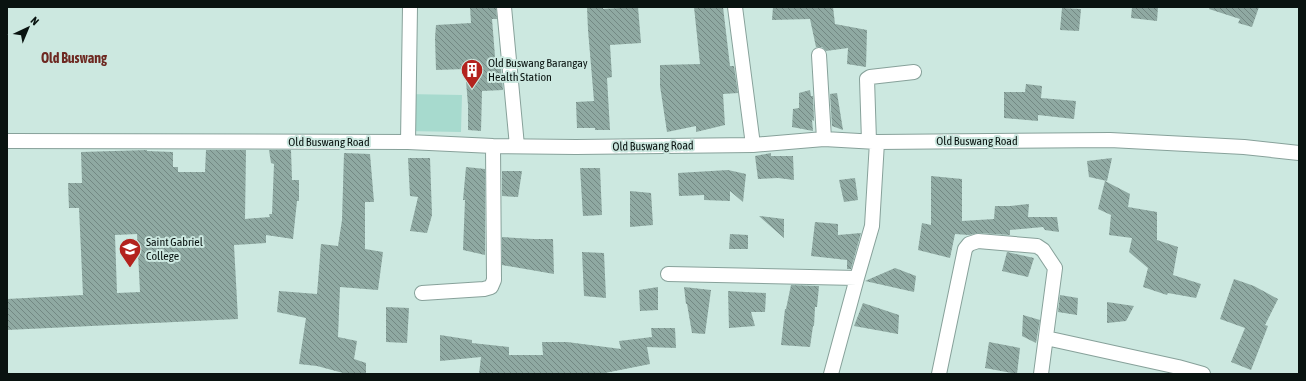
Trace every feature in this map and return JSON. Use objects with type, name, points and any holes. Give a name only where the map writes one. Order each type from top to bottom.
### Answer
[{"type":"street","points":[[408,142],[410,7]]},
{"type":"street","points":[[504,7],[517,146]]},
{"type":"street","points":[[735,7],[753,145]]},
{"type":"street","points":[[818,55],[824,140]]},
{"type":"street","points":[[835,374],[856,278],[872,226],[873,142],[867,79],[914,72]]},
{"type":"street","name":"Old Buswang Road","points":[[7,141],[408,142],[493,146],[576,147],[753,145],[824,140],[873,142],[1110,140],[1244,147],[1299,153]]},
{"type":"street","points":[[422,293],[484,289],[491,287],[494,280],[493,146]]},
{"type":"street","points":[[939,374],[965,249],[969,244],[978,241],[1038,246],[1043,250],[1055,268],[1041,374]]},
{"type":"street","points":[[668,274],[856,278]]},
{"type":"street","points":[[1046,338],[1178,367],[1203,374]]},
{"type":"green space","points":[[406,94],[462,95],[461,132],[406,131]]},
{"type":"building","points":[[470,7],[496,7],[497,19],[492,19],[496,69],[501,69],[503,90],[482,91],[481,131],[468,130],[468,105],[465,69],[436,70],[436,25],[471,23]]},
{"type":"building","points":[[587,7],[603,7],[603,9],[638,7],[641,43],[610,45],[612,77],[607,78],[610,130],[577,128],[576,102],[594,101]]},
{"type":"building","points":[[694,7],[723,7],[730,66],[734,66],[738,93],[723,94],[725,125],[696,132],[696,126],[667,132],[660,86],[660,65],[700,64]]},
{"type":"building","points":[[773,7],[833,7],[835,24],[867,30],[866,67],[847,64],[848,48],[826,51],[822,47],[816,47],[810,19],[772,20]]},
{"type":"building","points":[[1132,7],[1158,7],[1157,21],[1131,18]]},
{"type":"building","points":[[1210,7],[1259,7],[1252,27],[1238,23],[1240,19],[1209,9]]},
{"type":"building","points":[[1062,8],[1081,9],[1079,31],[1060,30]]},
{"type":"building","points":[[1026,84],[1042,86],[1041,98],[1076,101],[1074,119],[1038,115],[1038,121],[1004,118],[1004,92],[1025,92]]},
{"type":"building","points":[[810,90],[811,96],[813,96],[813,131],[792,127],[793,109],[799,108],[799,93]]},
{"type":"building","points":[[837,93],[843,130],[832,126],[830,94]]},
{"type":"building","name":"Saint Gabriel College","points":[[147,150],[173,152],[173,167],[178,167],[178,172],[205,172],[206,150],[246,150],[245,219],[270,217],[269,214],[272,214],[274,164],[271,163],[269,150],[291,150],[292,180],[299,180],[299,201],[297,201],[293,239],[266,235],[266,243],[234,245],[238,319],[7,330],[7,299],[83,295],[79,208],[69,208],[68,183],[82,183],[81,152]],"holes":[[[137,234],[140,292],[117,293],[115,235]]]},
{"type":"building","points":[[344,153],[370,154],[374,202],[365,202],[365,249],[383,252],[378,290],[340,287],[338,337],[357,341],[354,359],[366,363],[366,374],[347,374],[317,366],[299,364],[306,318],[277,312],[279,291],[317,294],[321,244],[338,246],[342,220]]},
{"type":"building","points":[[771,153],[771,156],[793,156],[794,180],[778,178],[758,179],[755,156]]},
{"type":"building","points":[[408,158],[430,158],[432,215],[427,233],[410,231],[418,197],[410,196]]},
{"type":"building","points":[[1112,158],[1107,181],[1089,177],[1087,161]]},
{"type":"building","points":[[466,167],[485,169],[485,255],[463,250],[465,200],[463,200]]},
{"type":"building","points":[[580,168],[600,168],[602,215],[583,216]]},
{"type":"building","points":[[728,170],[746,174],[743,202],[730,191],[730,201],[704,200],[704,195],[679,196],[678,173]]},
{"type":"building","points":[[502,171],[522,171],[518,197],[502,196]]},
{"type":"building","points":[[931,176],[962,179],[962,221],[994,219],[995,206],[1029,204],[1028,217],[1057,217],[1059,232],[1045,230],[1043,227],[1010,230],[1010,235],[979,233],[969,235],[955,234],[950,258],[918,250],[922,223],[931,225]]},
{"type":"building","points":[[855,178],[858,200],[844,202],[839,180]]},
{"type":"building","points":[[1105,181],[1130,194],[1128,207],[1157,212],[1157,240],[1178,247],[1173,275],[1201,284],[1196,298],[1168,293],[1167,295],[1143,287],[1148,268],[1129,252],[1132,238],[1109,235],[1111,215],[1098,209]]},
{"type":"building","points":[[630,191],[651,193],[653,225],[630,227]]},
{"type":"building","points":[[759,216],[784,219],[784,238]]},
{"type":"building","points":[[815,222],[838,224],[838,235],[861,233],[851,269],[847,269],[847,260],[811,256]]},
{"type":"building","points":[[730,234],[748,235],[748,249],[729,249]]},
{"type":"building","points":[[502,237],[553,239],[554,274],[502,265]]},
{"type":"building","points":[[582,252],[604,253],[606,298],[584,296]]},
{"type":"building","points":[[1007,252],[1034,258],[1028,277],[1002,271]]},
{"type":"building","points":[[895,268],[916,276],[914,292],[865,281]]},
{"type":"building","points":[[1234,279],[1254,286],[1278,299],[1265,325],[1268,326],[1251,370],[1231,362],[1245,328],[1220,319]]},
{"type":"building","points":[[791,285],[819,286],[810,347],[781,345],[785,309]]},
{"type":"building","points":[[658,287],[658,310],[640,311],[639,290]]},
{"type":"building","points":[[684,287],[711,290],[705,334],[692,333]]},
{"type":"building","points":[[728,291],[766,293],[765,312],[751,312],[755,326],[729,328]]},
{"type":"building","points":[[1060,295],[1078,298],[1077,315],[1058,312]]},
{"type":"building","points":[[1107,302],[1134,306],[1126,321],[1107,323]]},
{"type":"building","points":[[863,303],[899,315],[898,334],[854,326]]},
{"type":"building","points":[[386,307],[409,308],[407,343],[386,342]]},
{"type":"building","points":[[1023,315],[1040,320],[1036,343],[1022,336]]},
{"type":"building","points":[[651,328],[675,328],[676,348],[647,347],[650,364],[600,374],[479,374],[481,357],[440,361],[440,335],[472,340],[472,343],[509,347],[509,355],[543,355],[542,342],[567,342],[621,349],[619,341],[652,337]]},
{"type":"building","points":[[989,342],[1020,348],[1017,374],[985,368]]},
{"type":"place","name":"Old Buswang Barangay Health Station","points":[[472,90]]},
{"type":"place","name":"Saint Gabriel College","points":[[130,268]]},
{"type":"district","name":"Old Buswang","points":[[74,58]]}]
